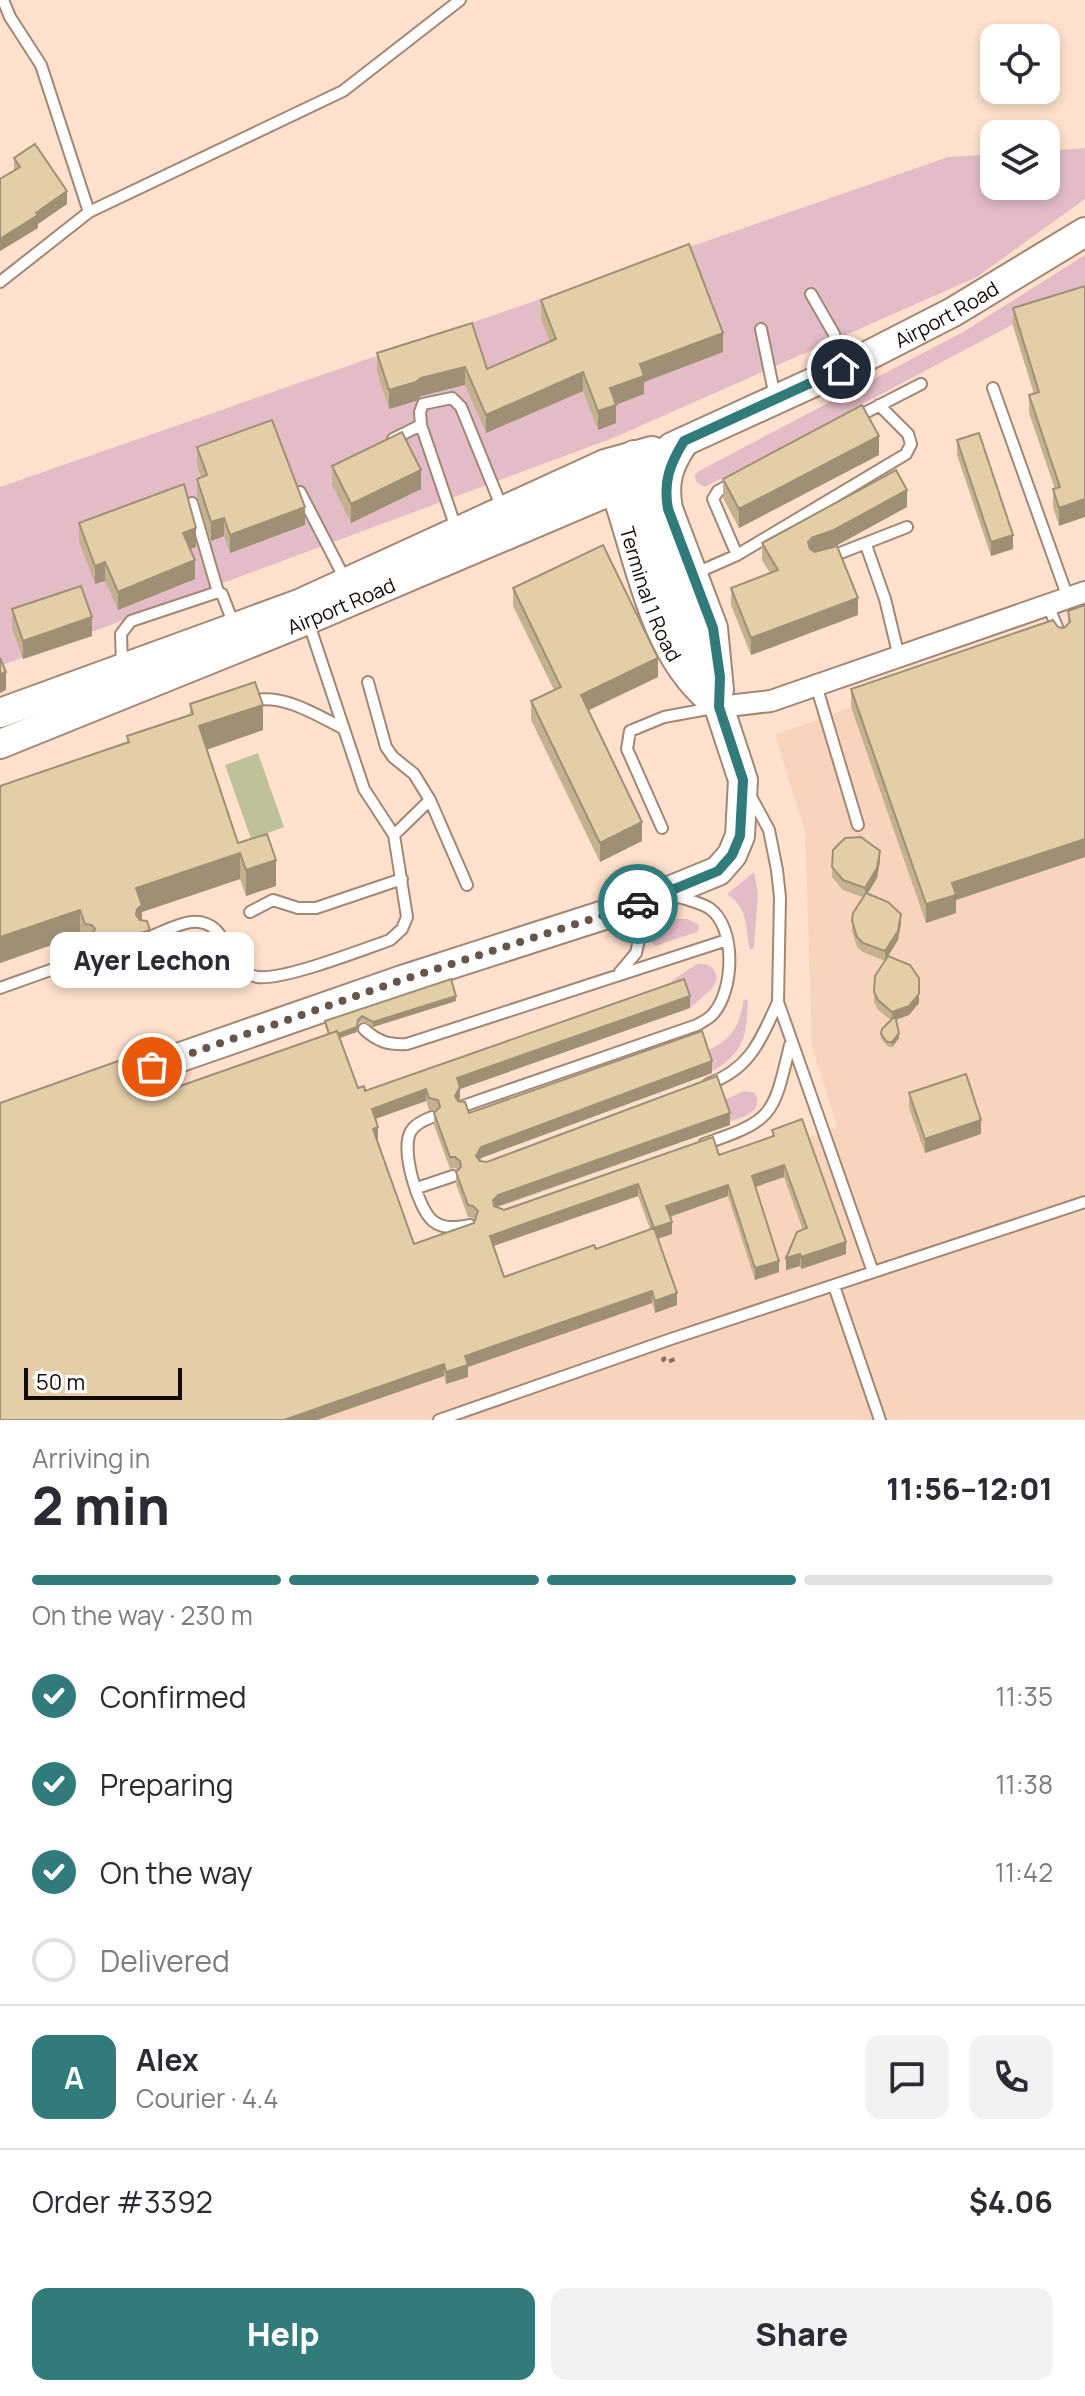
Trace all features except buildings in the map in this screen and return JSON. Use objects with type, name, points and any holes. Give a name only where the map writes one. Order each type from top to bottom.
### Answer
[{"type":"street","name":"Airport Road","points":[[0,744],[638,464],[841,369],[953,312],[1085,232]]},
{"type":"street","name":"Terminal 1 Road","points":[[678,444],[665,492],[668,509],[713,628],[720,677],[719,707]]},
{"type":"street","name":"Terminal 1 Road","points":[[152,1067],[352,1002],[657,896],[718,871],[732,855],[740,836],[743,780],[719,707],[684,624],[638,464]]},
{"type":"street","name":"Airport Road","points":[[0,713],[235,627],[303,612],[346,582],[457,530],[503,510],[610,476]]},
{"type":"street","name":"Terminal 1 Road","points":[[610,476],[642,578],[679,668],[719,707]]},
{"type":"street","points":[[719,707],[771,701],[1077,595]]},
{"type":"lane","points":[[3,0],[5,20],[41,65],[89,212]]},
{"type":"lane","points":[[0,282],[89,212],[343,91],[460,0]]},
{"type":"lane","points":[[811,294],[834,334],[841,369]]},
{"type":"lane","points":[[761,329],[775,399]]},
{"type":"lane","points":[[839,426],[921,384]]},
{"type":"lane","points":[[993,388],[1077,595]]},
{"type":"lane","points":[[457,530],[421,425],[423,404],[452,398],[461,407],[503,510]]},
{"type":"lane","points":[[693,575],[737,555],[906,454],[911,444],[908,434],[879,405]]},
{"type":"lane","points":[[383,444],[421,425]]},
{"type":"lane","points":[[737,555],[713,499],[718,491],[745,476]]},
{"type":"lane","points":[[300,492],[346,582]]},
{"type":"lane","points":[[192,503],[218,592],[225,600],[235,627]]},
{"type":"lane","points":[[816,561],[866,545],[907,527]]},
{"type":"lane","points":[[866,545],[885,599],[899,657]]},
{"type":"lane","points":[[122,668],[121,634],[131,621],[218,592]]},
{"type":"lane","points":[[1048,605],[1062,639]]},
{"type":"lane","points":[[144,939],[190,922],[203,923],[214,927],[222,935],[246,972],[256,977],[276,977],[390,940],[402,929],[407,917],[394,835],[364,789],[303,612]]},
{"type":"lane","points":[[368,682],[386,747],[414,774],[430,800],[467,885]]},
{"type":"lane","points":[[815,684],[858,825]]},
{"type":"lane","points":[[243,704],[256,699],[278,701],[307,710],[344,729]]},
{"type":"lane","points":[[662,828],[627,749],[630,731],[664,717],[719,707]]},
{"type":"lane","points":[[743,780],[769,830],[777,870],[780,897],[778,1002],[873,1272]]},
{"type":"lane","points":[[394,835],[430,800]]},
{"type":"lane","points":[[250,912],[273,900],[298,908],[316,908],[402,879]]},
{"type":"lane","points":[[463,1106],[697,1025],[712,1015],[724,996],[730,969],[727,940],[719,918],[708,907],[657,896],[636,953],[619,974]]},
{"type":"lane","points":[[364,1029],[373,1038],[389,1045],[407,1044],[727,940]]},
{"type":"lane","points":[[0,988],[87,957]]},
{"type":"lane","points":[[701,1087],[735,1073],[747,1060],[762,1038],[778,1002]]},
{"type":"lane","points":[[691,1148],[755,1125],[768,1113],[779,1091],[791,1043]]},
{"type":"lane","points":[[432,1117],[418,1124],[407,1142],[407,1156],[425,1211],[442,1226],[456,1228],[470,1225]]},
{"type":"lane","points":[[417,1188],[453,1176]]},
{"type":"lane","points":[[439,1420],[671,1339],[1085,1202]]},
{"type":"lane","points":[[834,1286],[880,1420]]},
{"type":"shaded area","points":[[1085,148],[1085,199],[977,277],[613,438],[0,666],[0,487],[948,157],[980,155],[980,200],[1060,200],[1060,150]]},
{"type":"shaded area","points":[[1085,255],[1085,292],[1010,326],[705,487],[696,482],[695,475],[699,471],[963,332]]},
{"type":"shaded area","points":[[1085,623],[1085,1420],[0,1420],[0,1160],[372,1120],[378,1139],[373,1141],[422,1279],[504,1288],[654,1240],[638,1195],[805,1140],[837,1126],[812,1047],[805,832],[775,735]]},
{"type":"shaded area","points":[[258,753],[284,827],[251,839],[225,765]]},
{"type":"shaded area","points":[[754,872],[758,893],[754,947],[750,950],[743,912],[727,894]]},
{"type":"shaded area","points":[[661,919],[687,919],[698,924],[699,928],[697,932],[655,946],[651,932]]},
{"type":"shaded area","points":[[697,964],[710,966],[717,979],[712,989],[690,1008],[684,991],[666,991],[673,980]]},
{"type":"shaded area","points":[[744,999],[748,1001],[742,1042],[731,1057],[712,1071],[704,1052],[721,1043],[732,1032]]},
{"type":"shaded area","points":[[745,1091],[755,1093],[757,1105],[751,1113],[729,1122],[721,1101]]},
{"type":"way so far","points":[[152,1067],[402,980],[638,904]]},
{"type":"place","name":"Ayer Lechon","points":[[152,1067]]},
{"type":"route","points":[[638,904],[718,871],[732,855],[740,836],[743,780],[719,707],[720,677],[713,628],[668,509],[665,492],[671,463],[684,441],[841,369]]}]
